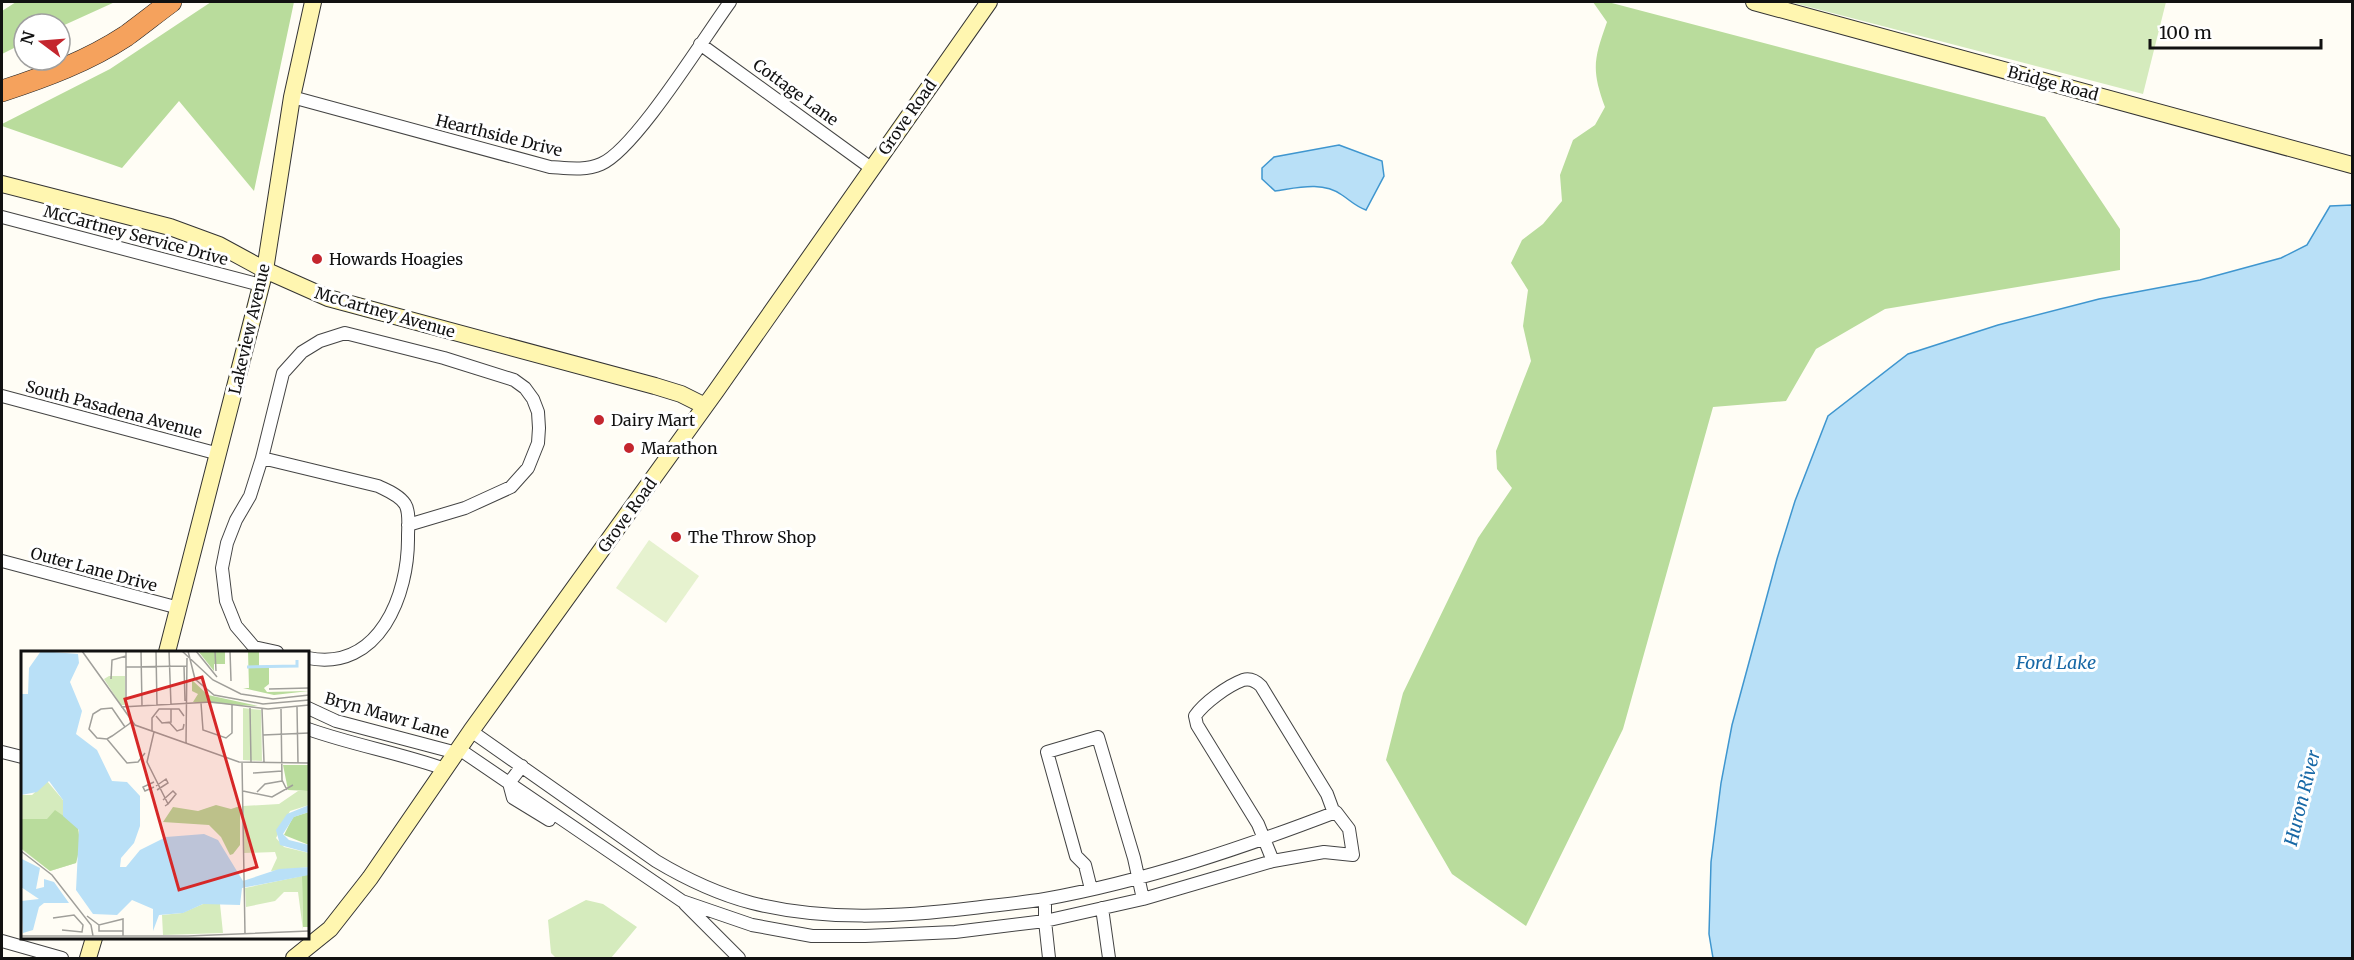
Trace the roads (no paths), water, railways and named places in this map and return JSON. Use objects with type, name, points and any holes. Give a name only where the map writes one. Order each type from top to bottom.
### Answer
[{"type":"highway","points":[[2,91],[79,62],[125,36],[171,2]]},
{"type":"street","name":"Lakeview Avenue","points":[[168,651],[263,277],[292,97],[313,2]]},
{"type":"street","name":"Hearthside Drive","points":[[292,97],[550,167],[578,169],[602,164],[622,149],[647,119],[730,2]]},
{"type":"street","name":"Grove Road","points":[[294,958],[330,929],[349,906],[989,2]]},
{"type":"street","name":"Bridge Road","points":[[1754,2],[2352,165]]},
{"type":"street","name":"Cottage Lane","points":[[700,44],[871,168]]},
{"type":"street","name":"McCartney Avenue","points":[[2,184],[170,227],[219,245],[263,277],[328,298],[655,386],[681,394],[705,406]]},
{"type":"street","name":"McCartney Service Drive","points":[[2,217],[263,277]]},
{"type":"street","points":[[271,651],[254,648],[236,626],[226,601],[222,568],[227,543],[236,520],[250,496],[262,458],[283,373],[302,352],[320,341],[345,333],[496,373],[514,380],[525,388],[533,399],[538,412],[538,444],[528,468],[512,487],[468,507],[408,525]]},
{"type":"street","name":"South Pasadena Avenue","points":[[2,396],[219,454]]},
{"type":"street","points":[[262,458],[378,486],[405,504],[408,525],[408,557],[401,593],[392,614],[375,637],[345,658],[325,662],[309,658]]},
{"type":"street","name":"Outer Lane Drive","points":[[2,561],[179,608]]},
{"type":"street","points":[[1273,861],[1258,824],[1219,765],[1197,725],[1195,716],[1203,705],[1243,680],[1255,681],[1261,686],[1327,794],[1334,813]]},
{"type":"street","name":"Bryn Mawr Lane","points":[[309,708],[336,721],[458,751],[509,783],[592,841]]},
{"type":"street","name":"Bryn Mawr Lane","points":[[309,729],[338,740],[445,769]]},
{"type":"street","points":[[471,731],[656,861],[708,888],[752,903],[832,915],[938,912],[1045,899],[1140,878],[1265,839],[1336,812],[1349,829],[1353,855],[1324,852],[1273,861],[1143,899],[1045,921],[955,932],[812,936],[752,925],[682,902]]},
{"type":"street","points":[[1091,888],[1085,864],[1076,856],[1047,752],[1098,737],[1140,878],[1143,899]]},
{"type":"street","points":[[2,752],[21,757]]},
{"type":"street","points":[[522,766],[509,783],[513,798],[578,839],[592,841],[682,902],[739,958]]},
{"type":"street","points":[[572,827],[584,811]]},
{"type":"street","points":[[647,878],[656,861]]},
{"type":"street","points":[[1045,899],[1049,958]]},
{"type":"street","points":[[752,903],[752,925]]},
{"type":"street","points":[[1102,908],[1109,958]]},
{"type":"street","points":[[872,915],[872,936]]},
{"type":"street","points":[[88,958],[94,939]]},
{"type":"street","points":[[2,941],[62,958]]},
{"type":"water","points":[[1339,145],[1382,161],[1384,176],[1366,210],[1326,188],[1301,187],[1275,191],[1262,179],[1262,168],[1274,157]]},
{"type":"water","name":"Ford Lake","points":[[2352,205],[2352,958],[1713,958],[1709,934],[1711,862],[1721,783],[1732,725],[1795,501],[1828,416],[1908,354],[1998,325],[2099,299],[2200,280],[2281,258],[2307,245],[2330,206]]},
{"type":"place","name":"Howards Hoagies","points":[[317,259]]},
{"type":"place","name":"Dairy Mart","points":[[599,420]]},
{"type":"place","name":"Marathon","points":[[629,448]]},
{"type":"place","name":"The Throw Shop","points":[[676,537]]},
{"type":"water label","name":"Huron River","points":[[2302,798]]}]
